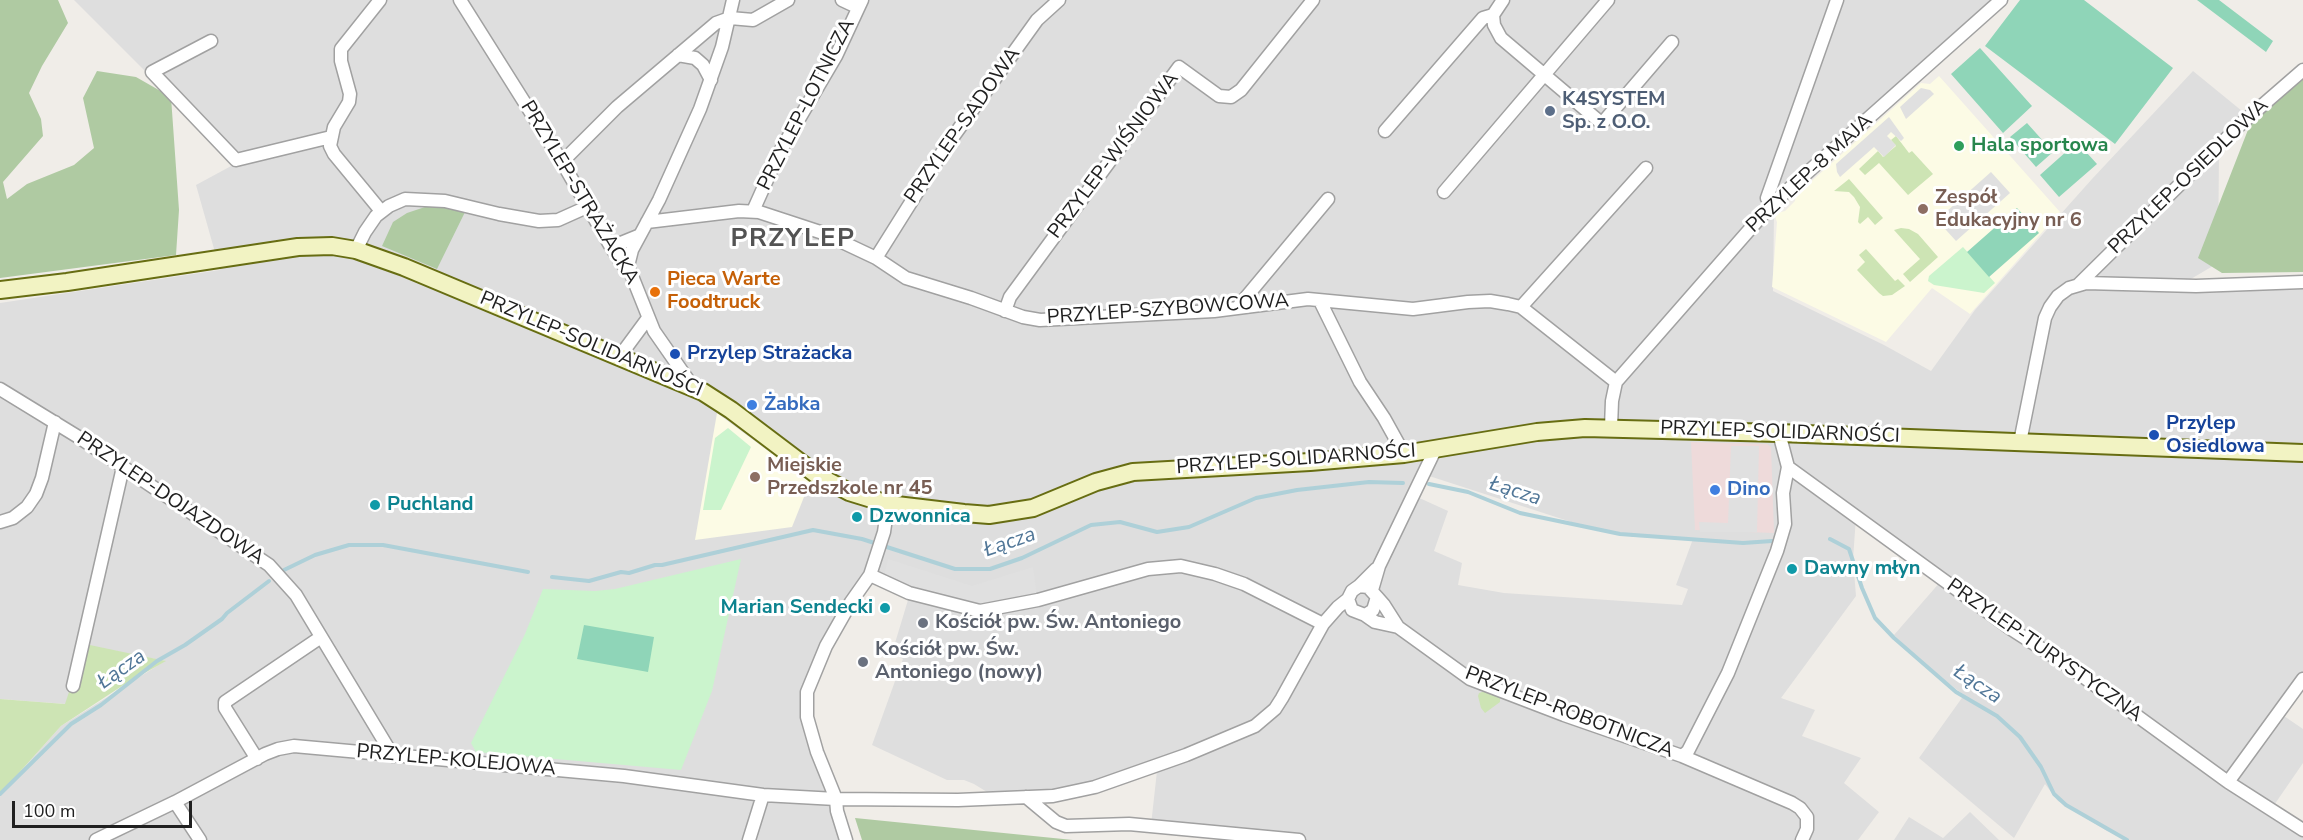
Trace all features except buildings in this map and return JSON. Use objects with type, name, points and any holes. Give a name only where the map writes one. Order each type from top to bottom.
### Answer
[{"type":"main road","name":"PRZYLEP-SOLIDARNOŚCI","points":[[0,290],[298,247],[332,246],[356,250],[404,267],[693,387],[731,410],[832,484],[888,504],[989,514],[1033,508],[1096,482],[1133,472],[1404,454],[1537,432],[1611,427],[2303,453]]},
{"type":"street","points":[[380,0],[341,48],[341,61],[350,94],[349,102],[331,137],[330,147],[381,211]]},
{"type":"street","name":"PRZYLEP-STRAŻACKA","points":[[460,0],[562,162],[611,247],[622,264],[628,266],[648,318],[662,344],[693,387]]},
{"type":"street","points":[[628,266],[638,236],[647,222],[700,109],[730,18],[733,0]]},
{"type":"street","points":[[562,162],[617,107],[716,23],[730,18],[753,20],[788,0]]},
{"type":"street","points":[[842,0],[860,3]]},
{"type":"street","name":"PRZYLEP-SADOWA","points":[[876,258],[945,148],[1037,20],[1059,0]]},
{"type":"street","name":"PRZYLEP-WIŚNIOWA","points":[[1005,311],[1010,297],[1179,67],[1219,96],[1231,96],[1241,90],[1313,0]]},
{"type":"street","points":[[1503,0],[1493,15],[1494,25],[1501,38],[1600,122],[1605,120],[1672,42]]},
{"type":"street","points":[[1444,192],[1608,0]]},
{"type":"street","points":[[1772,204],[1767,198],[1837,0]]},
{"type":"street","name":"PRZYLEP-8 MAJA","points":[[1616,382],[1772,204],[2001,0]]},
{"type":"street","name":"PRZYLEP-LOTNICZA","points":[[753,211],[779,153],[836,56],[860,3]]},
{"type":"street","points":[[1386,131],[1483,18],[1493,15]]},
{"type":"street","points":[[211,41],[152,72],[236,160],[331,137]]},
{"type":"street","points":[[678,55],[695,58],[703,65],[711,80]]},
{"type":"street","name":"PRZYLEP-OSIEDLOWA","points":[[2078,286],[2242,123],[2303,70]]},
{"type":"street","points":[[1611,427],[1612,401],[1616,382],[1521,307],[1646,168]]},
{"type":"street","points":[[356,250],[365,232],[381,211],[397,201],[414,198],[445,201],[529,220],[548,221],[566,218],[587,207]]},
{"type":"street","points":[[1237,308],[1328,199]]},
{"type":"street","name":"PRZYLEP-SZYBOWCOWA","points":[[647,222],[753,211],[791,221],[823,233],[876,258],[906,278],[1023,317],[1052,320],[1214,311],[1308,299],[1413,309],[1490,301],[1521,307]]},
{"type":"street","points":[[611,247],[638,236]]},
{"type":"street","name":"PRZYLEP-OSIEDLOWA","points":[[2020,442],[2045,318],[2050,306],[2058,296],[2069,288],[2086,283],[2196,286],[2303,282]]},
{"type":"street","points":[[1320,301],[1360,382],[1404,454]]},
{"type":"street","points":[[620,356],[648,318]]},
{"type":"street","name":"PRZYLEP-DOJAZDOWA","points":[[0,389],[55,422],[269,565],[296,595],[393,756]]},
{"type":"street","points":[[0,522],[13,518],[27,507],[36,494],[55,422]]},
{"type":"street","name":"PRZYLEP-ROBOTNICZA","points":[[1682,756],[1688,751],[1726,676],[1777,551],[1785,524],[1783,493],[1788,467],[1779,433]]},
{"type":"street","points":[[1365,615],[1373,610],[1369,591],[1379,566],[1435,450]]},
{"type":"street","points":[[73,686],[123,467]]},
{"type":"street","name":"PRZYLEP-TURYSTYCZNA","points":[[1788,467],[2011,629],[2067,665],[2228,782],[2303,830]]},
{"type":"street","points":[[846,840],[837,811],[836,799],[814,743],[807,717],[807,692],[826,646],[851,602],[870,575],[884,532],[888,504]]},
{"type":"street","points":[[870,575],[909,593],[980,611],[1038,600],[1148,569],[1181,566],[1244,584],[1323,624],[1333,613],[1350,604],[1352,591],[1369,591]]},
{"type":"street","name":"PRZYLEP-ROBOTNICZA","points":[[1369,591],[1384,605],[1398,627],[1470,679],[1682,756],[1769,791],[1800,808],[1807,817],[1807,829],[1802,840]]},
{"type":"street","name":"PRZYLEP-ROBOTNICZA","points":[[1350,604],[1375,622],[1398,627]]},
{"type":"street","name":"PRZYLEP-KOLEJOWA","points":[[96,840],[278,749],[294,746],[624,776],[763,795],[836,799],[958,800],[1053,796],[1095,787],[1229,738],[1255,726],[1282,698],[1323,624]]},
{"type":"street","points":[[258,759],[225,708],[225,702],[321,637]]},
{"type":"street","points":[[2228,782],[2303,679]]},
{"type":"street","points":[[749,840],[763,795]]},
{"type":"street","points":[[1026,797],[1056,822],[1066,825],[1129,824],[1299,840]]},
{"type":"street","points":[[175,802],[200,840]]},
{"type":"shaded area","points":[[74,0],[1996,0],[1927,73],[1774,214],[1773,291],[1884,345],[1931,371],[1975,310],[2092,179],[2193,71],[2253,120],[2219,151],[2218,263],[2184,283],[2303,276],[2303,692],[2300,690],[2281,714],[2303,729],[2303,763],[2270,811],[2303,833],[2303,840],[2129,840],[2107,831],[2058,801],[2045,784],[2014,838],[1919,758],[1964,695],[1924,665],[1894,635],[1941,581],[1856,517],[1853,559],[1856,596],[1781,698],[1815,710],[1802,736],[1861,758],[1844,783],[1879,812],[1858,840],[1269,840],[1151,825],[1157,771],[1032,804],[1000,800],[974,784],[964,780],[947,780],[872,745],[903,659],[892,653],[908,600],[866,577],[811,688],[807,715],[845,840],[0,840],[0,794],[61,726],[165,661],[85,645],[66,704],[0,699],[0,303],[220,270],[196,185],[233,165],[171,97]],"holes":[[[1426,475],[1596,530],[1633,537],[1693,539],[1676,585],[1688,589],[1682,605],[1504,593],[1458,585],[1462,563],[1434,551],[1448,511],[1415,496]]]},
{"type":"shaded area","name":"Zespół Edukacyjny nr 6","points":[[1939,76],[2060,212],[1970,314],[1932,288],[1886,342],[1772,287],[1777,222],[1774,214],[1785,211],[1795,201],[1796,195],[1921,83],[1930,84]]},
{"type":"shaded area","points":[[1921,88],[1930,90],[1934,94],[1906,119],[1900,107]]},
{"type":"shaded area","points":[[1889,117],[1904,138],[1901,141],[1891,132],[1887,136],[1896,145],[1884,157],[1874,147],[1840,177],[1836,164]]},
{"type":"shaded area","points":[[1991,172],[2010,193],[1956,241],[1937,220]]},
{"type":"shaded area","name":"Miejskie Przedszkole nr 45","points":[[717,413],[810,482],[792,527],[695,540]]},
{"type":"shaded area","points":[[1691,442],[1767,444],[1771,447],[1774,533],[1695,530]]},
{"type":"shaded area","points":[[1731,446],[1759,446],[1757,532],[1700,532],[1699,522],[1728,523]]},
{"type":"shaded area","points":[[888,559],[972,586],[1033,567],[1037,596],[982,607],[911,588],[884,575]]},
{"type":"shaded area","points":[[1970,812],[1999,840],[1894,840],[1909,817],[1943,838]]},
{"type":"green space","points":[[0,0],[58,0],[68,23],[29,93],[41,119],[43,136],[3,182],[7,199],[27,184],[74,165],[94,148],[83,98],[97,71],[136,77],[171,97],[179,210],[176,255],[0,278]]},
{"type":"green space","points":[[2020,0],[2084,0],[2173,68],[2115,144],[1985,46]]},
{"type":"green space","points":[[2197,0],[2219,0],[2273,41],[2266,52]]},
{"type":"green space","points":[[1980,48],[2032,106],[2003,133],[1951,74]]},
{"type":"green space","points":[[2303,75],[2303,272],[2222,273],[2198,258],[2253,117]]},
{"type":"green space","points":[[2027,123],[2053,152],[2036,167],[2010,137]]},
{"type":"green space","points":[[1896,136],[1909,153],[1912,151],[1933,174],[1908,195],[1879,163],[1865,175],[1859,169],[1878,151],[1883,157],[1896,146],[1891,140]]},
{"type":"green space","points":[[2077,142],[2097,164],[2059,197],[2040,175]]},
{"type":"green space","points":[[1849,179],[1883,218],[1875,225],[1868,217],[1860,224],[1858,222],[1860,207],[1849,192],[1834,191]]},
{"type":"green space","points":[[428,206],[466,210],[437,269],[382,246],[393,222],[407,213]]},
{"type":"green space","points":[[2017,208],[2039,233],[1989,277],[1967,252]]},
{"type":"green space","points":[[1901,228],[1918,234],[1938,257],[1910,282],[1903,274],[1920,259],[1894,230]]},
{"type":"green space","points":[[1963,247],[1995,283],[1984,293],[1934,285],[1928,281],[1929,276]]},
{"type":"green space","points":[[1866,249],[1895,281],[1898,279],[1905,286],[1892,295],[1883,296],[1879,293],[1857,270],[1865,262],[1859,255]]},
{"type":"green space","points":[[728,428],[751,447],[721,510],[703,510],[715,438]]},
{"type":"green space","points":[[741,559],[712,691],[681,770],[476,752],[471,743],[525,634],[543,589],[595,591],[615,589]]},
{"type":"green space","points":[[584,625],[654,637],[648,672],[577,659]]},
{"type":"green space","points":[[85,644],[166,661],[125,684],[61,726],[0,794],[0,699],[65,704]]},
{"type":"green space","points":[[1485,691],[1499,696],[1500,702],[1485,713],[1478,696],[1479,693]]},
{"type":"green space","points":[[855,818],[1073,840],[862,840]]},
{"type":"waterway","name":"Łącza","points":[[552,577],[589,581],[813,530],[862,539],[955,569],[990,569],[1022,558],[1091,525],[1120,522],[1157,532],[1189,527],[1256,498],[1297,490],[1369,482],[1403,483]]},
{"type":"waterway","name":"Łącza","points":[[1429,484],[1468,492],[1520,513],[1620,534],[1743,543],[1772,541]]},
{"type":"waterway","name":"Łącza","points":[[1830,539],[1849,549],[1875,618],[1894,638],[1956,692],[1997,716],[2020,737],[2041,767],[2054,794],[2066,805],[2127,840]]},
{"type":"waterway","name":"Łącza","points":[[284,570],[315,555],[349,545],[383,545],[528,572]]},
{"type":"waterway","name":"Łącza","points":[[0,794],[71,724],[101,705],[157,661],[222,619],[269,581]]},
{"type":"place","name":"K4SYSTEM Sp. z O.O.","points":[[1550,111]]},
{"type":"place","name":"Hala sportowa","points":[[1959,146]]},
{"type":"place","name":"Zespół Edukacyjny nr 6","points":[[1923,209]]},
{"type":"place","name":"Pieca Warte Foodtruck","points":[[655,292]]},
{"type":"place","name":"Przylep Strażacka","points":[[675,354]]},
{"type":"place","name":"Żabka","points":[[752,405]]},
{"type":"place","name":"Przylep Osiedlowa","points":[[2154,435]]},
{"type":"place","name":"Miejskie Przedszkole nr 45","points":[[755,477]]},
{"type":"place","name":"Dino","points":[[1715,490]]},
{"type":"place","name":"Puchland","points":[[375,505]]},
{"type":"place","name":"Dzwonnica","points":[[857,517]]},
{"type":"place","name":"Dawny młyn","points":[[1792,569]]},
{"type":"place","name":"Marian Sendecki","points":[[885,608]]},
{"type":"place","name":"Kościół pw. Św. Antoniego","points":[[923,623]]},
{"type":"place","name":"Kościół pw. Św. Antoniego (nowy)","points":[[863,662]]},
{"type":"district","name":"PRZYLEP","points":[[793,240]]}]
